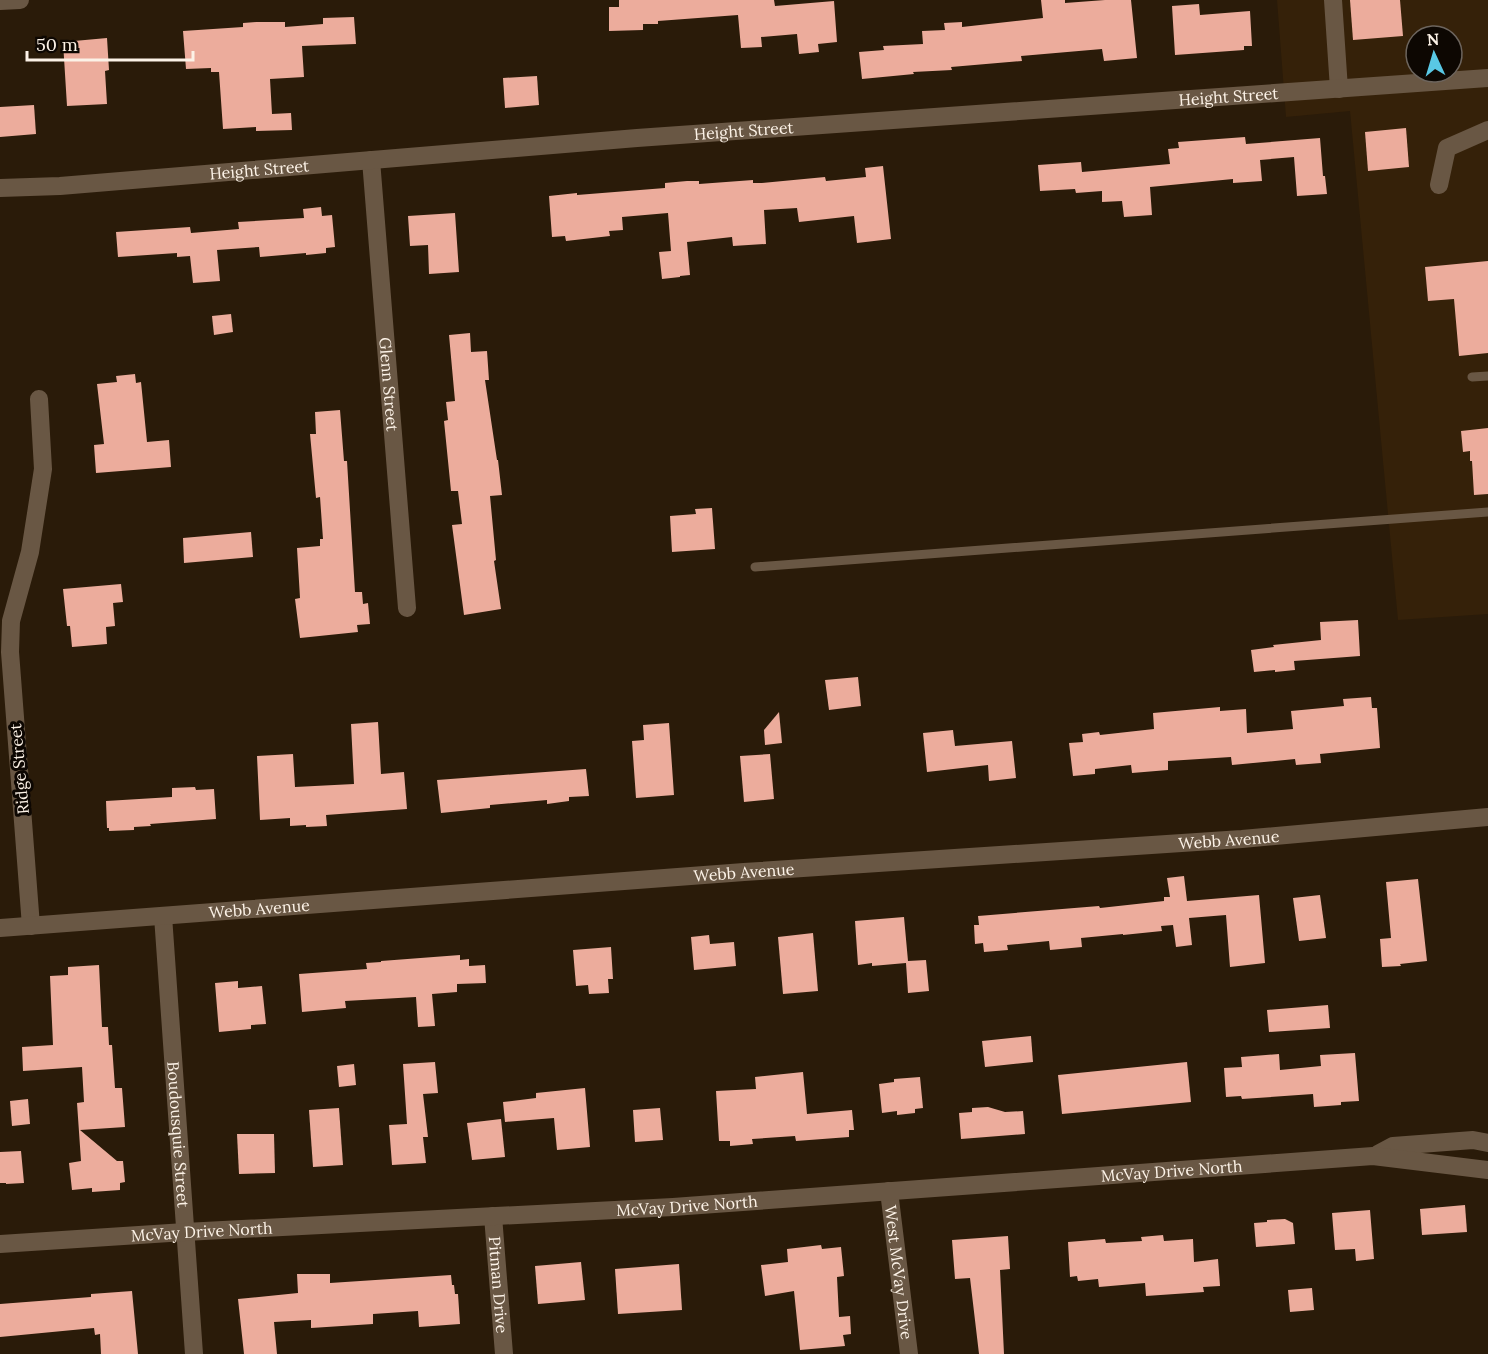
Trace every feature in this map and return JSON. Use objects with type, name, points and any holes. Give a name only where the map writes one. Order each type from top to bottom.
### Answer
[{"type":"street","points":[[0,1],[18,0]]},
{"type":"street","points":[[1333,0],[1339,89]]},
{"type":"street","name":"Height Street","points":[[0,188],[60,186],[649,137],[1488,78]]},
{"type":"street","points":[[1439,185],[1447,148],[1488,130]]},
{"type":"street","name":"Glenn Street","points":[[371,160],[407,608]]},
{"type":"street","name":"Ridge Street","points":[[31,926],[9,652],[11,621],[30,552],[43,469],[39,399]]},
{"type":"street","name":"Webb Avenue","points":[[0,928],[732,873],[1230,840],[1488,817]]},
{"type":"street","name":"Boudousquie Street","points":[[163,916],[194,1354]]},
{"type":"street","name":"McVay Drive North","points":[[1373,1156],[1393,1146],[1473,1140],[1488,1143]]},
{"type":"street","name":"McVay Drive North","points":[[0,1244],[185,1232],[673,1207],[1373,1156],[1488,1170]]},
{"type":"street","name":"West McVay Drive","points":[[889,1191],[909,1354]]},
{"type":"street","name":"Pitman Drive","points":[[494,1216],[504,1354]]},
{"type":"lane","points":[[1472,377],[1488,376]]},
{"type":"lane","points":[[755,567],[1488,512]]},
{"type":"shaded area","points":[[1277,0],[1488,0],[1488,614],[1398,620],[1350,111],[1286,117]]},
{"type":"building","points":[[619,0],[774,0],[775,6],[834,1],[837,42],[818,44],[819,52],[799,54],[797,34],[761,37],[762,47],[741,48],[738,15],[658,21],[658,24],[643,24],[643,30],[609,31],[609,7],[619,7]]},
{"type":"building","points":[[1041,0],[1065,0],[1065,3],[1131,0],[1137,58],[1104,61],[1102,49],[1021,56],[1022,61],[951,67],[952,70],[913,72],[914,74],[862,79],[859,52],[884,50],[883,46],[923,44],[922,31],[945,30],[944,23],[962,22],[962,27],[1043,18]]},
{"type":"building","points":[[1350,0],[1400,0],[1403,36],[1353,40]]},
{"type":"building","points":[[1199,4],[1200,15],[1250,11],[1252,46],[1244,46],[1244,50],[1175,55],[1172,6]]},
{"type":"building","points":[[354,17],[356,44],[302,46],[304,77],[270,79],[272,114],[291,113],[292,130],[256,131],[256,127],[223,129],[219,72],[211,72],[211,68],[186,69],[183,31],[243,27],[243,23],[256,22],[285,22],[285,27],[323,24],[323,18]]},
{"type":"building","points":[[107,38],[109,70],[105,71],[107,104],[67,106],[63,42]]},
{"type":"building","points":[[537,76],[539,105],[505,108],[503,78]]},
{"type":"building","points":[[34,105],[36,134],[0,137],[0,107]]},
{"type":"building","points":[[1406,128],[1409,167],[1368,171],[1365,132]]},
{"type":"building","points":[[1245,137],[1246,144],[1320,138],[1327,194],[1297,196],[1294,157],[1260,160],[1262,181],[1233,183],[1233,179],[1150,187],[1152,215],[1124,217],[1122,201],[1102,202],[1102,191],[1076,193],[1075,189],[1040,191],[1038,165],[1081,162],[1082,172],[1170,164],[1168,149],[1179,148],[1178,142]]},
{"type":"building","points":[[883,166],[891,239],[857,243],[854,216],[799,222],[797,208],[764,210],[766,244],[733,246],[732,237],[687,242],[690,275],[662,279],[659,252],[671,251],[668,213],[622,217],[623,230],[609,231],[610,236],[566,241],[565,236],[552,237],[549,196],[665,188],[665,183],[687,181],[699,181],[699,184],[753,180],[753,183],[762,183],[825,177],[826,181],[866,177],[865,168]]},
{"type":"building","points":[[321,207],[322,216],[332,215],[335,247],[326,248],[326,253],[260,257],[259,247],[217,250],[220,281],[193,283],[190,256],[177,257],[177,253],[118,257],[116,232],[190,227],[191,233],[239,229],[238,222],[304,218],[303,209]]},
{"type":"building","points":[[455,213],[459,272],[429,274],[428,245],[410,246],[408,216]]},
{"type":"building","points":[[1488,261],[1488,353],[1459,356],[1454,299],[1428,301],[1425,267]]},
{"type":"building","points":[[231,314],[233,332],[214,335],[212,316]]},
{"type":"building","points":[[470,333],[471,352],[487,351],[489,380],[485,380],[502,495],[490,496],[496,560],[494,561],[501,609],[464,615],[452,525],[462,524],[458,491],[451,491],[444,421],[448,420],[446,402],[455,401],[449,335]]},
{"type":"building","points":[[135,374],[136,383],[141,382],[147,442],[169,440],[171,467],[96,473],[94,445],[104,444],[97,384],[117,382],[116,376]]},
{"type":"building","points":[[340,410],[344,461],[347,461],[355,592],[362,592],[363,604],[368,603],[370,624],[357,625],[358,632],[300,638],[295,599],[300,598],[297,548],[320,546],[320,539],[323,539],[320,497],[316,498],[310,434],[316,434],[315,412]]},
{"type":"building","points":[[1488,428],[1488,494],[1474,495],[1470,451],[1463,452],[1461,431]]},
{"type":"building","points":[[712,508],[715,549],[672,552],[670,516],[696,514],[695,509]]},
{"type":"building","points":[[251,532],[253,557],[184,563],[183,538]]},
{"type":"building","points":[[121,584],[123,602],[113,603],[115,626],[106,627],[107,644],[72,647],[63,589]]},
{"type":"building","points":[[1358,620],[1360,656],[1294,661],[1295,670],[1254,672],[1251,650],[1274,647],[1273,645],[1321,640],[1320,622]]},
{"type":"building","points":[[858,677],[861,706],[829,710],[825,680]]},
{"type":"building","points":[[1371,697],[1372,708],[1377,708],[1380,748],[1320,754],[1321,763],[1296,765],[1295,759],[1232,765],[1231,757],[1168,761],[1168,770],[1132,773],[1131,765],[1095,769],[1095,774],[1073,776],[1069,743],[1083,742],[1082,734],[1099,732],[1100,735],[1154,729],[1153,713],[1220,707],[1220,711],[1246,709],[1247,733],[1293,729],[1291,711],[1344,706],[1343,699]]},
{"type":"building","points":[[779,712],[782,743],[765,745],[764,730]]},
{"type":"building","points":[[378,722],[381,774],[404,772],[407,809],[326,815],[327,826],[290,826],[290,818],[260,820],[257,756],[293,754],[295,787],[354,784],[351,724]]},
{"type":"building","points":[[669,723],[674,795],[636,798],[632,741],[644,740],[643,725]]},
{"type":"building","points":[[953,730],[955,746],[1012,741],[1016,778],[989,781],[988,765],[927,772],[923,733]]},
{"type":"building","points":[[770,754],[774,799],[744,802],[740,756]]},
{"type":"building","points":[[586,769],[589,796],[569,797],[569,801],[547,804],[547,800],[490,805],[490,808],[441,813],[437,780]]},
{"type":"building","points":[[195,787],[196,790],[214,789],[216,819],[150,824],[151,826],[134,827],[134,830],[109,831],[107,828],[106,801],[172,797],[172,788]]},
{"type":"building","points":[[1184,876],[1187,901],[1259,895],[1265,963],[1230,967],[1226,915],[1189,918],[1192,945],[1176,947],[1173,925],[1161,926],[1162,931],[1081,938],[1082,947],[1050,950],[1049,941],[1007,945],[1008,950],[984,952],[983,943],[975,944],[974,925],[979,925],[978,916],[1099,906],[1100,908],[1164,901],[1164,897],[1170,897],[1167,878]]},
{"type":"building","points":[[1418,879],[1427,961],[1382,967],[1380,939],[1391,938],[1386,882]]},
{"type":"building","points":[[1320,895],[1326,938],[1299,941],[1293,898]]},
{"type":"building","points":[[904,917],[908,961],[926,960],[929,991],[908,993],[906,963],[858,965],[855,921]]},
{"type":"building","points":[[813,933],[818,991],[783,994],[778,937]]},
{"type":"building","points":[[709,935],[710,944],[734,942],[736,966],[694,970],[691,937]]},
{"type":"building","points":[[611,947],[613,979],[608,979],[609,993],[589,994],[588,985],[576,986],[573,950]]},
{"type":"building","points":[[460,955],[460,960],[469,959],[469,966],[485,965],[486,983],[457,984],[457,992],[432,994],[435,1026],[418,1027],[416,997],[345,1001],[346,1008],[302,1012],[299,974],[367,969],[366,963],[381,961]]},
{"type":"building","points":[[99,965],[102,1027],[108,1027],[109,1045],[112,1045],[115,1088],[122,1088],[125,1127],[80,1130],[117,1161],[123,1161],[125,1182],[120,1183],[120,1190],[92,1192],[92,1188],[72,1190],[69,1163],[81,1161],[77,1103],[84,1102],[82,1067],[23,1071],[22,1047],[53,1045],[50,976],[68,975],[68,967]]},
{"type":"building","points":[[238,981],[238,988],[262,986],[266,1024],[251,1025],[251,1029],[219,1032],[215,983]]},
{"type":"building","points":[[1328,1005],[1330,1028],[1269,1032],[1267,1010]]},
{"type":"building","points":[[1031,1036],[1033,1062],[985,1067],[982,1041]]},
{"type":"building","points":[[1355,1053],[1359,1101],[1314,1107],[1313,1094],[1242,1099],[1241,1096],[1226,1097],[1224,1068],[1242,1067],[1241,1057],[1279,1054],[1280,1070],[1321,1066],[1320,1055]]},
{"type":"building","points":[[435,1062],[438,1093],[423,1094],[428,1137],[423,1137],[426,1163],[392,1165],[389,1125],[407,1124],[403,1064]]},
{"type":"building","points":[[1187,1062],[1191,1102],[1062,1114],[1058,1075]]},
{"type":"building","points":[[354,1064],[356,1085],[339,1087],[337,1066]]},
{"type":"building","points":[[803,1072],[807,1114],[852,1110],[854,1130],[849,1130],[849,1137],[796,1141],[795,1136],[752,1139],[753,1144],[730,1146],[730,1141],[719,1141],[716,1091],[756,1089],[755,1077]]},
{"type":"building","points":[[920,1077],[923,1108],[915,1109],[915,1113],[897,1115],[897,1111],[882,1113],[879,1084],[894,1082],[894,1079]]},
{"type":"building","points":[[585,1088],[590,1147],[557,1150],[554,1118],[505,1122],[503,1102],[536,1098],[536,1093]]},
{"type":"building","points":[[28,1099],[30,1124],[12,1126],[10,1101]]},
{"type":"building","points":[[988,1107],[1005,1112],[1023,1111],[1025,1134],[961,1139],[959,1113],[972,1112],[972,1108]]},
{"type":"building","points":[[339,1108],[343,1165],[313,1167],[309,1110]]},
{"type":"building","points":[[660,1108],[663,1140],[635,1142],[633,1110]]},
{"type":"building","points":[[501,1119],[505,1157],[472,1160],[467,1123]]},
{"type":"building","points":[[237,1134],[274,1134],[275,1173],[239,1174]]},
{"type":"building","points":[[21,1151],[24,1183],[0,1183],[0,1152]]},
{"type":"building","points":[[1465,1205],[1467,1232],[1422,1235],[1420,1209]]},
{"type":"building","points":[[1370,1210],[1374,1259],[1356,1261],[1355,1249],[1335,1250],[1332,1213]]},
{"type":"building","points":[[1285,1219],[1293,1223],[1295,1244],[1256,1247],[1254,1223]]},
{"type":"building","points":[[1163,1235],[1164,1241],[1193,1239],[1194,1262],[1218,1259],[1220,1286],[1203,1287],[1204,1292],[1146,1296],[1145,1283],[1099,1287],[1098,1279],[1078,1281],[1077,1276],[1070,1277],[1068,1242],[1105,1239],[1106,1243],[1142,1241],[1141,1237]]},
{"type":"building","points":[[1008,1236],[1010,1269],[1000,1270],[1004,1354],[979,1354],[970,1278],[955,1279],[952,1240]]},
{"type":"building","points":[[821,1245],[822,1249],[841,1247],[844,1276],[837,1277],[839,1317],[850,1316],[851,1334],[843,1335],[845,1346],[800,1350],[794,1291],[765,1296],[761,1265],[788,1262],[787,1249]]},
{"type":"building","points":[[581,1262],[585,1300],[538,1304],[535,1266]]},
{"type":"building","points":[[679,1264],[682,1310],[618,1314],[615,1269]]},
{"type":"building","points":[[297,1274],[330,1274],[330,1283],[451,1275],[455,1294],[458,1294],[460,1324],[419,1327],[418,1311],[373,1314],[373,1324],[311,1328],[311,1320],[274,1322],[277,1354],[244,1354],[238,1299],[298,1293]]},
{"type":"building","points":[[1312,1288],[1314,1310],[1290,1312],[1288,1290]]},
{"type":"building","points":[[132,1291],[138,1354],[101,1354],[100,1334],[95,1335],[94,1328],[0,1337],[0,1304],[91,1297],[91,1294]]}]
